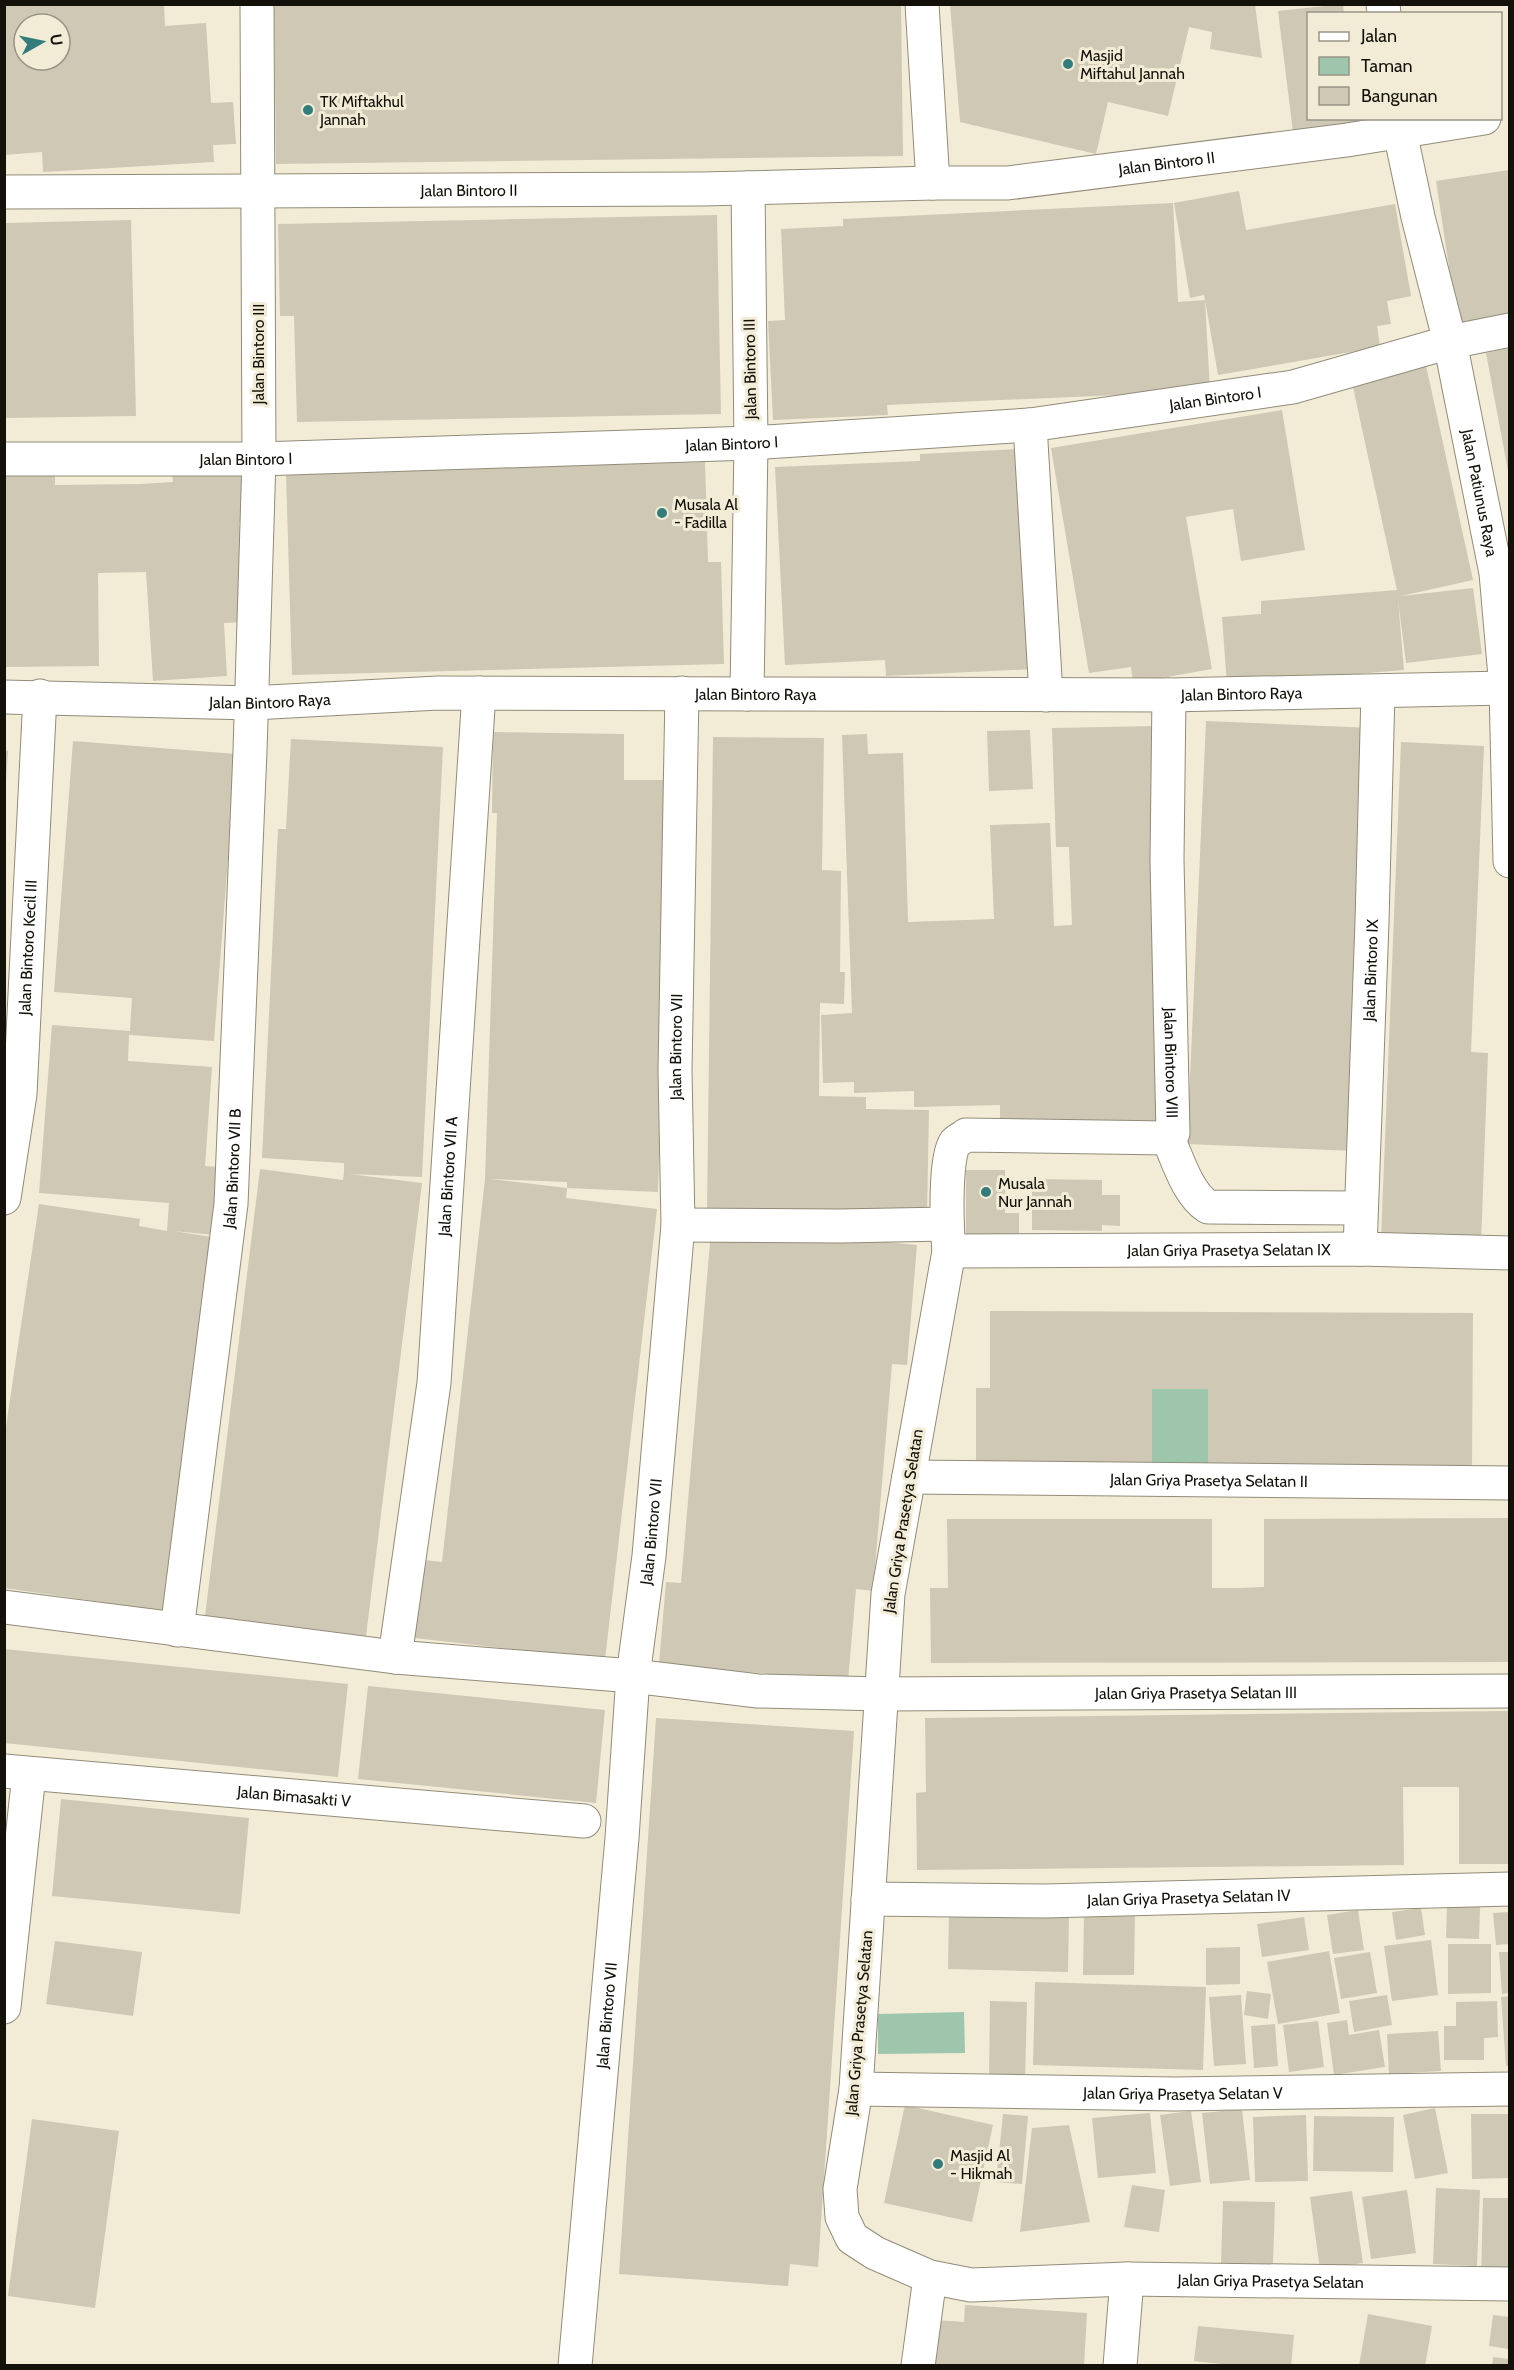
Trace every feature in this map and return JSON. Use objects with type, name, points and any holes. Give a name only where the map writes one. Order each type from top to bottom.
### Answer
[{"type":"street","name":"Jalan Bintoro III","points":[[252,703],[259,459],[256,4]]},
{"type":"street","points":[[922,4],[933,183]]},
{"type":"street","name":"Jalan Bintoro II","points":[[4,192],[748,188],[1008,183],[1398,126],[1462,120]]},
{"type":"street","name":"Jalan Patiunus Raya","points":[[1398,126],[1503,572],[1509,861]]},
{"type":"street","name":"Jalan Bintoro III","points":[[747,694],[751,443],[748,188]]},
{"type":"street","name":"Jalan Bintoro I","points":[[4,459],[259,459],[751,443],[1030,425],[1293,387],[1450,342],[1509,330]]},
{"type":"street","points":[[1030,425],[1046,695]]},
{"type":"street","name":"Jalan Bintoro Raya","points":[[4,697],[40,696],[252,703],[438,693],[1169,695],[1506,688]]},
{"type":"street","name":"Jalan Bintoro IX","points":[[1359,1249],[1372,922],[1378,692]]},
{"type":"street","name":"Jalan Bintoro VII A","points":[[395,1657],[434,1383],[479,693]]},
{"type":"street","name":"Jalan Bintoro VII","points":[[574,2366],[622,1838],[633,1676],[649,1556],[678,1225],[675,1070],[682,693]]},
{"type":"street","name":"Jalan Bintoro VIII","points":[[948,1237],[950,1155],[955,1143],[966,1135],[1168,1138],[1173,1133],[1167,860],[1169,695]]},
{"type":"street","name":"Jalan Bintoro Kecil III","points":[[4,1198],[20,1094],[40,696]]},
{"type":"street","name":"Jalan Bintoro VII B","points":[[177,1630],[231,1204],[252,703]]},
{"type":"street","points":[[1168,1138],[1192,1190],[1200,1202],[1208,1207],[1360,1208]]},
{"type":"street","name":"Jalan Griya Prasetya Selatan IX","points":[[678,1225],[840,1226],[948,1237],[1509,1253]]},
{"type":"street","name":"Jalan Griya Prasetya Selatan","points":[[948,1237],[888,1594],[856,2090],[840,2189],[842,2217],[852,2238],[875,2253],[930,2277],[971,2285],[1127,2279],[1509,2284]]},
{"type":"street","name":"Jalan Griya Prasetya Selatan II","points":[[909,1477],[1509,1483]]},
{"type":"street","name":"Jalan Griya Prasetya Selatan III","points":[[4,1607],[395,1657],[633,1676],[758,1691],[882,1694],[1509,1691]]},
{"type":"street","points":[[4,2007],[16,1773]]},
{"type":"street","name":"Jalan Bimasakti V","points":[[16,1773],[584,1821]]},
{"type":"street","name":"Jalan Griya Prasetya Selatan IV","points":[[868,1899],[1045,1901],[1509,1890]]},
{"type":"street","name":"Jalan Griya Prasetya Selatan V","points":[[856,2090],[1175,2094],[1509,2089]]},
{"type":"street","points":[[918,2366],[930,2277]]},
{"type":"street","points":[[1120,2366],[1127,2279]]},
{"type":"green space","points":[[1152,1389],[1208,1389],[1208,1465],[1152,1465]]},
{"type":"green space","points":[[964,2012],[965,2053],[878,2054],[878,2014]]},
{"type":"building","points":[[5,4],[164,4],[165,26],[206,23],[211,103],[233,102],[236,144],[213,145],[214,162],[43,172],[42,152],[5,155]]},
{"type":"building","points":[[274,4],[901,4],[903,156],[276,164]]},
{"type":"building","points":[[1343,4],[1344,12],[1307,12],[1307,120],[1357,120],[1358,124],[1293,132],[1278,11]]},
{"type":"building","name":"Masjid Miftahul Jannah","points":[[950,5],[1255,5],[1262,58],[1210,49],[1212,32],[1189,27],[1168,116],[1108,102],[1096,154],[960,122]]},
{"type":"building","points":[[1509,170],[1509,319],[1458,327],[1436,181]]},
{"type":"building","points":[[1239,191],[1246,230],[1395,204],[1411,296],[1387,301],[1391,324],[1377,326],[1380,347],[1218,375],[1204,295],[1190,298],[1174,203]]},
{"type":"building","points":[[1173,203],[1178,302],[1205,300],[1210,391],[887,405],[888,415],[773,420],[768,321],[785,320],[781,229],[843,226],[843,219]]},
{"type":"building","points":[[717,215],[721,414],[297,422],[294,316],[280,316],[278,224]]},
{"type":"building","points":[[131,220],[136,416],[4,418],[4,223]]},
{"type":"building","points":[[1509,348],[1509,471],[1508,471],[1486,353]]},
{"type":"building","points":[[1425,361],[1473,580],[1401,596],[1473,588],[1482,654],[1406,663],[1398,600],[1404,670],[1227,685],[1222,617],[1261,614],[1261,601],[1397,590],[1351,378]]},
{"type":"building","points":[[1282,410],[1305,550],[1241,561],[1233,509],[1186,517],[1212,669],[1133,683],[1131,667],[1089,673],[1051,448]]},
{"type":"building","points":[[1019,449],[1035,669],[886,676],[885,660],[785,665],[775,467],[920,461],[920,454]]},
{"type":"building","points":[[705,462],[708,562],[721,562],[724,664],[292,675],[286,473]]},
{"type":"building","points":[[244,468],[247,521],[239,522],[246,622],[224,623],[227,676],[153,681],[146,572],[98,573],[99,666],[4,667],[4,475],[55,474],[55,485],[140,484],[173,482],[172,473]]},
{"type":"building","points":[[1206,721],[1373,728],[1355,1151],[1187,1144]]},
{"type":"building","points":[[1157,726],[1161,1130],[1000,1127],[1000,1105],[914,1107],[914,1091],[854,1093],[854,1082],[823,1083],[821,1015],[852,1013],[842,735],[867,734],[868,754],[903,753],[908,922],[994,919],[990,825],[1050,823],[1054,926],[1072,925],[1069,847],[1056,847],[1052,728]]},
{"type":"building","points":[[1030,730],[1033,789],[989,791],[987,731]]},
{"type":"building","points":[[493,732],[624,734],[624,780],[670,780],[658,1192],[567,1188],[566,1198],[657,1209],[605,1660],[415,1638],[424,1560],[442,1562],[485,1179],[497,813],[492,813]],"holes":[[[490,1179],[567,1182],[567,1188]]]},
{"type":"building","points":[[713,737],[824,738],[822,870],[841,871],[840,972],[845,972],[844,1004],[820,1003],[819,1096],[866,1097],[866,1109],[929,1110],[927,1216],[707,1212]]},
{"type":"building","points":[[291,739],[443,747],[422,1177],[349,1174],[422,1183],[366,1636],[205,1616],[260,1169],[343,1180],[344,1173],[344,1163],[262,1158],[278,829],[286,829]]},
{"type":"building","points":[[73,741],[236,754],[214,1041],[129,1035],[128,1061],[212,1067],[205,1166],[219,1167],[214,1235],[173,1231],[218,1238],[164,1611],[4,1588],[4,1440],[39,1204],[140,1219],[139,1226],[167,1231],[169,1203],[39,1193],[52,1025],[130,1031],[132,998],[54,992]]},
{"type":"building","points":[[1401,742],[1484,746],[1471,1052],[1488,1053],[1481,1244],[1381,1239]]},
{"type":"building","points":[[4,750],[8,751],[6,782],[4,782]]},
{"type":"building","name":"Musala Nur Jannah","points":[[966,1170],[1005,1170],[1005,1213],[1019,1213],[1019,1242],[966,1242]]},
{"type":"building","points":[[1032,1179],[1102,1180],[1102,1195],[1120,1195],[1120,1226],[1102,1225],[1102,1231],[1032,1230]]},
{"type":"building","points":[[711,1231],[803,1234],[917,1245],[907,1365],[892,1364],[873,1591],[856,1589],[848,1681],[659,1664],[666,1582],[681,1583]]},
{"type":"building","points":[[990,1311],[1473,1313],[1472,1467],[1208,1465],[1208,1389],[1152,1389],[1152,1465],[976,1465],[976,1388],[990,1388]]},
{"type":"building","points":[[1509,1518],[1509,1662],[931,1663],[930,1588],[948,1588],[947,1519],[1212,1519],[1212,1588],[1239,1588],[1264,1587],[1264,1519]]},
{"type":"building","points":[[4,1649],[348,1684],[338,1777],[4,1743]]},
{"type":"building","points":[[368,1686],[605,1710],[596,1803],[358,1779]]},
{"type":"building","points":[[1509,1711],[1509,1864],[1459,1864],[1459,1787],[1403,1787],[1404,1865],[917,1870],[916,1793],[926,1792],[925,1718]]},
{"type":"building","points":[[656,1718],[854,1731],[818,2267],[790,2264],[788,2286],[619,2274]]},
{"type":"building","points":[[61,1799],[249,1818],[240,1914],[52,1896]]},
{"type":"building","points":[[1447,1906],[1480,1907],[1479,1939],[1446,1938]]},
{"type":"building","points":[[1421,1908],[1425,1935],[1396,1940],[1392,1912]]},
{"type":"building","points":[[949,1909],[1069,1912],[1068,1972],[948,1969]]},
{"type":"building","points":[[1084,1910],[1135,1910],[1134,1975],[1083,1975]]},
{"type":"building","points":[[1358,1910],[1364,1950],[1333,1954],[1327,1915]]},
{"type":"building","points":[[1509,1912],[1509,1944],[1496,1945],[1493,1913]]},
{"type":"building","points":[[1304,1917],[1309,1950],[1262,1957],[1257,1924]]},
{"type":"building","points":[[1431,1940],[1438,1995],[1392,2001],[1384,1946]]},
{"type":"building","points":[[55,1941],[142,1952],[133,2016],[46,2004]]},
{"type":"building","points":[[1448,1944],[1491,1944],[1491,1993],[1448,1994]]},
{"type":"building","points":[[1240,1947],[1240,1984],[1206,1985],[1206,1948]]},
{"type":"building","points":[[1329,1951],[1340,2013],[1278,2024],[1267,1962]]},
{"type":"building","points":[[1370,1952],[1377,1993],[1341,1999],[1334,1958]]},
{"type":"building","points":[[1499,1952],[1509,1952],[1509,1993],[1502,1994]]},
{"type":"building","points":[[1035,1982],[1206,1987],[1203,2070],[1033,2065]]},
{"type":"building","points":[[1247,1991],[1271,1994],[1268,2019],[1244,2015]]},
{"type":"building","points":[[1241,1995],[1246,2064],[1214,2066],[1209,1997]]},
{"type":"building","points":[[1387,1995],[1392,2025],[1354,2032],[1349,2001]]},
{"type":"building","points":[[1509,1996],[1509,2066],[1506,2066],[1501,1997]]},
{"type":"building","points":[[990,2001],[1027,2002],[1025,2080],[989,2079]]},
{"type":"building","points":[[1497,2001],[1498,2037],[1484,2038],[1484,2060],[1444,2060],[1444,2026],[1456,2026],[1456,2002]]},
{"type":"building","points":[[1347,2020],[1349,2035],[1379,2030],[1385,2067],[1334,2075],[1327,2023]]},
{"type":"building","points":[[1318,2021],[1324,2067],[1289,2072],[1283,2025]]},
{"type":"building","points":[[1275,2024],[1278,2066],[1254,2068],[1251,2026]]},
{"type":"building","points":[[1438,2031],[1441,2071],[1389,2074],[1387,2034]]},
{"type":"building","name":"Masjid Al - Hikmah","points":[[905,2105],[993,2125],[972,2222],[884,2203]]},
{"type":"building","points":[[1435,2108],[1448,2173],[1415,2179],[1403,2115]]},
{"type":"building","points":[[1242,2109],[1250,2180],[1210,2184],[1202,2113]]},
{"type":"building","points":[[1191,2111],[1201,2182],[1170,2186],[1160,2115]]},
{"type":"building","points":[[1150,2113],[1156,2173],[1098,2178],[1092,2118]]},
{"type":"building","points":[[1003,2114],[1028,2116],[1022,2184],[996,2182]]},
{"type":"building","points":[[1471,2114],[1509,2114],[1509,2178],[1472,2179]]},
{"type":"building","points":[[1306,2115],[1308,2181],[1255,2182],[1253,2117]]},
{"type":"building","points":[[1314,2116],[1394,2117],[1393,2172],[1313,2171]]},
{"type":"building","points":[[32,2119],[119,2131],[95,2308],[8,2296]]},
{"type":"building","points":[[1069,2125],[1090,2222],[1020,2232],[1032,2128]]},
{"type":"building","points":[[1132,2185],[1165,2190],[1159,2232],[1124,2227]]},
{"type":"building","points":[[1436,2188],[1480,2190],[1477,2266],[1433,2264]]},
{"type":"building","points":[[1407,2190],[1416,2253],[1371,2259],[1362,2197]]},
{"type":"building","points":[[1352,2191],[1363,2263],[1320,2269],[1310,2197]]},
{"type":"building","points":[[1483,2198],[1509,2198],[1509,2278],[1481,2278]]},
{"type":"building","points":[[1223,2201],[1275,2202],[1273,2264],[1221,2263]]},
{"type":"building","points":[[965,2305],[1087,2313],[1084,2366],[932,2366],[935,2320],[964,2322]]},
{"type":"building","points":[[1368,2314],[1432,2326],[1425,2366],[1359,2366]]},
{"type":"building","points":[[1493,2315],[1509,2317],[1509,2349],[1489,2346]]},
{"type":"building","points":[[1198,2326],[1294,2335],[1291,2366],[1239,2366],[1194,2361]]},
{"type":"building","points":[[1493,2357],[1509,2359],[1509,2366],[1492,2366]]},
{"type":"place","name":"Masjid Miftahul Jannah","points":[[1068,64]]},
{"type":"place","name":"TK Miftakhul Jannah","points":[[308,110]]},
{"type":"place","name":"Musala Al - Fadilla","points":[[662,513]]},
{"type":"place","name":"Musala Nur Jannah","points":[[986,1192]]},
{"type":"place","name":"Masjid Al - Hikmah","points":[[938,2164]]}]
